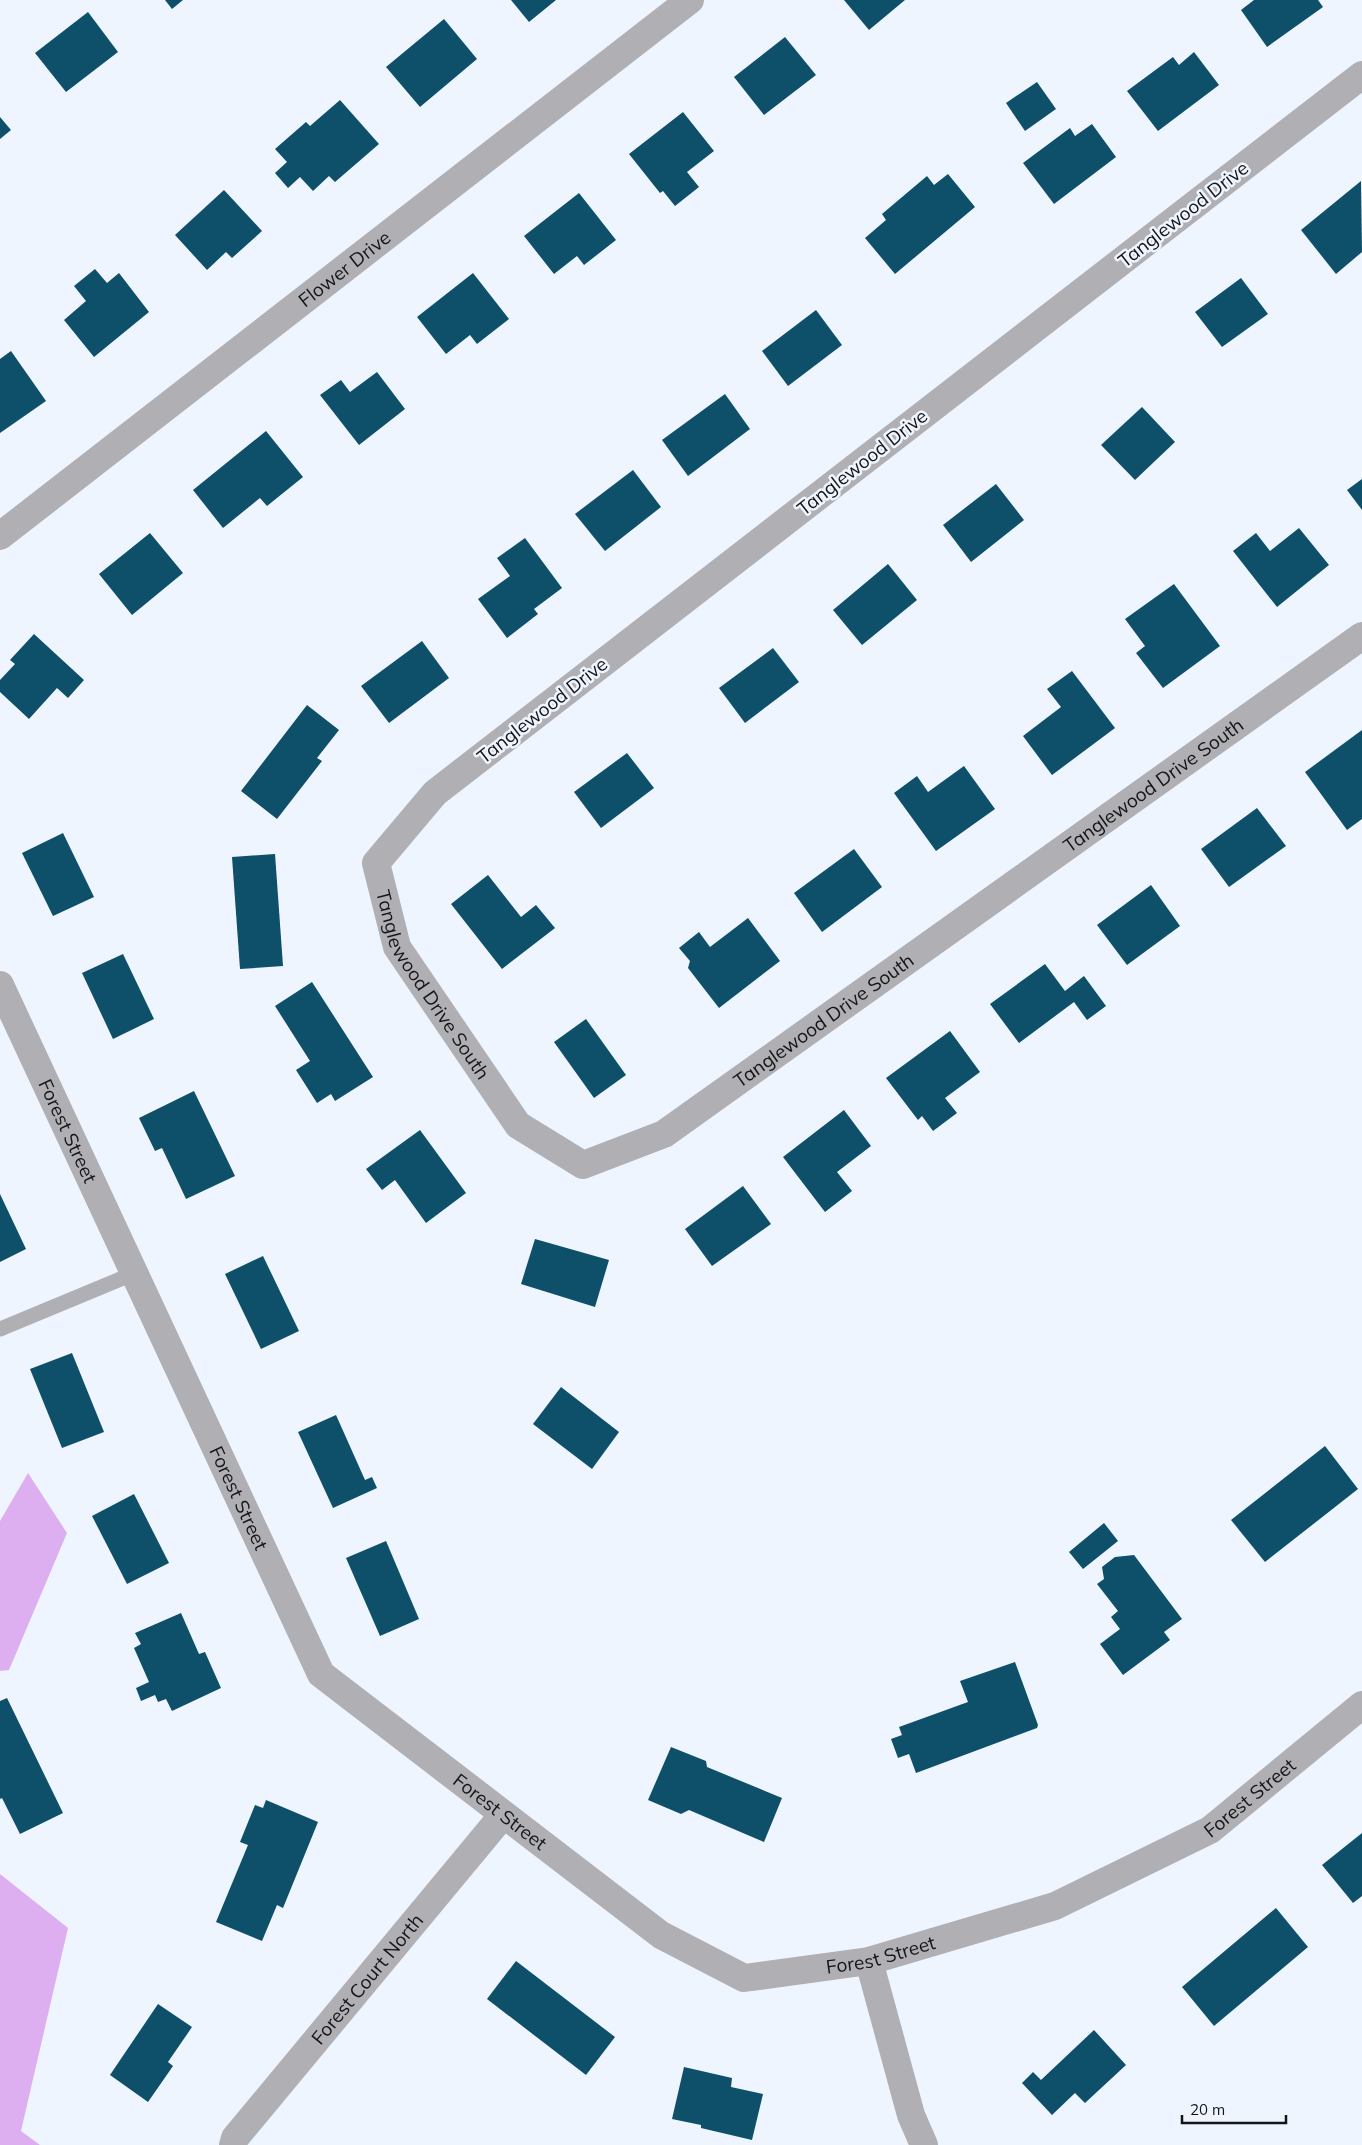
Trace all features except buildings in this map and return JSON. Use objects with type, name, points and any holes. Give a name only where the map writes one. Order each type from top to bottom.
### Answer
[{"type":"street","name":"Flower Drive","points":[[0,536],[690,0]]},
{"type":"street","name":"Tanglewood Drive","points":[[376,863],[435,793],[1362,75]]},
{"type":"street","name":"Tanglewood Drive South","points":[[376,863],[397,947],[518,1125],[583,1165],[664,1134],[1362,636]]},
{"type":"street","name":"Forest Street","points":[[0,985],[321,1674],[660,1935],[744,1978],[869,1961],[1055,1906],[1210,1830],[1362,1705]]},
{"type":"street","name":"Forest Court North","points":[[233,2145],[235,2138],[503,1815]]},
{"type":"street","points":[[869,1961],[911,2115],[924,2145]]},
{"type":"lane","points":[[0,1329],[135,1273]]},
{"type":"shaded area","points":[[28,1473],[67,1533],[9,1670],[0,1671],[0,1521]]},
{"type":"shaded area","points":[[0,1874],[68,1928],[21,2131],[40,2145],[0,2145]]}]
